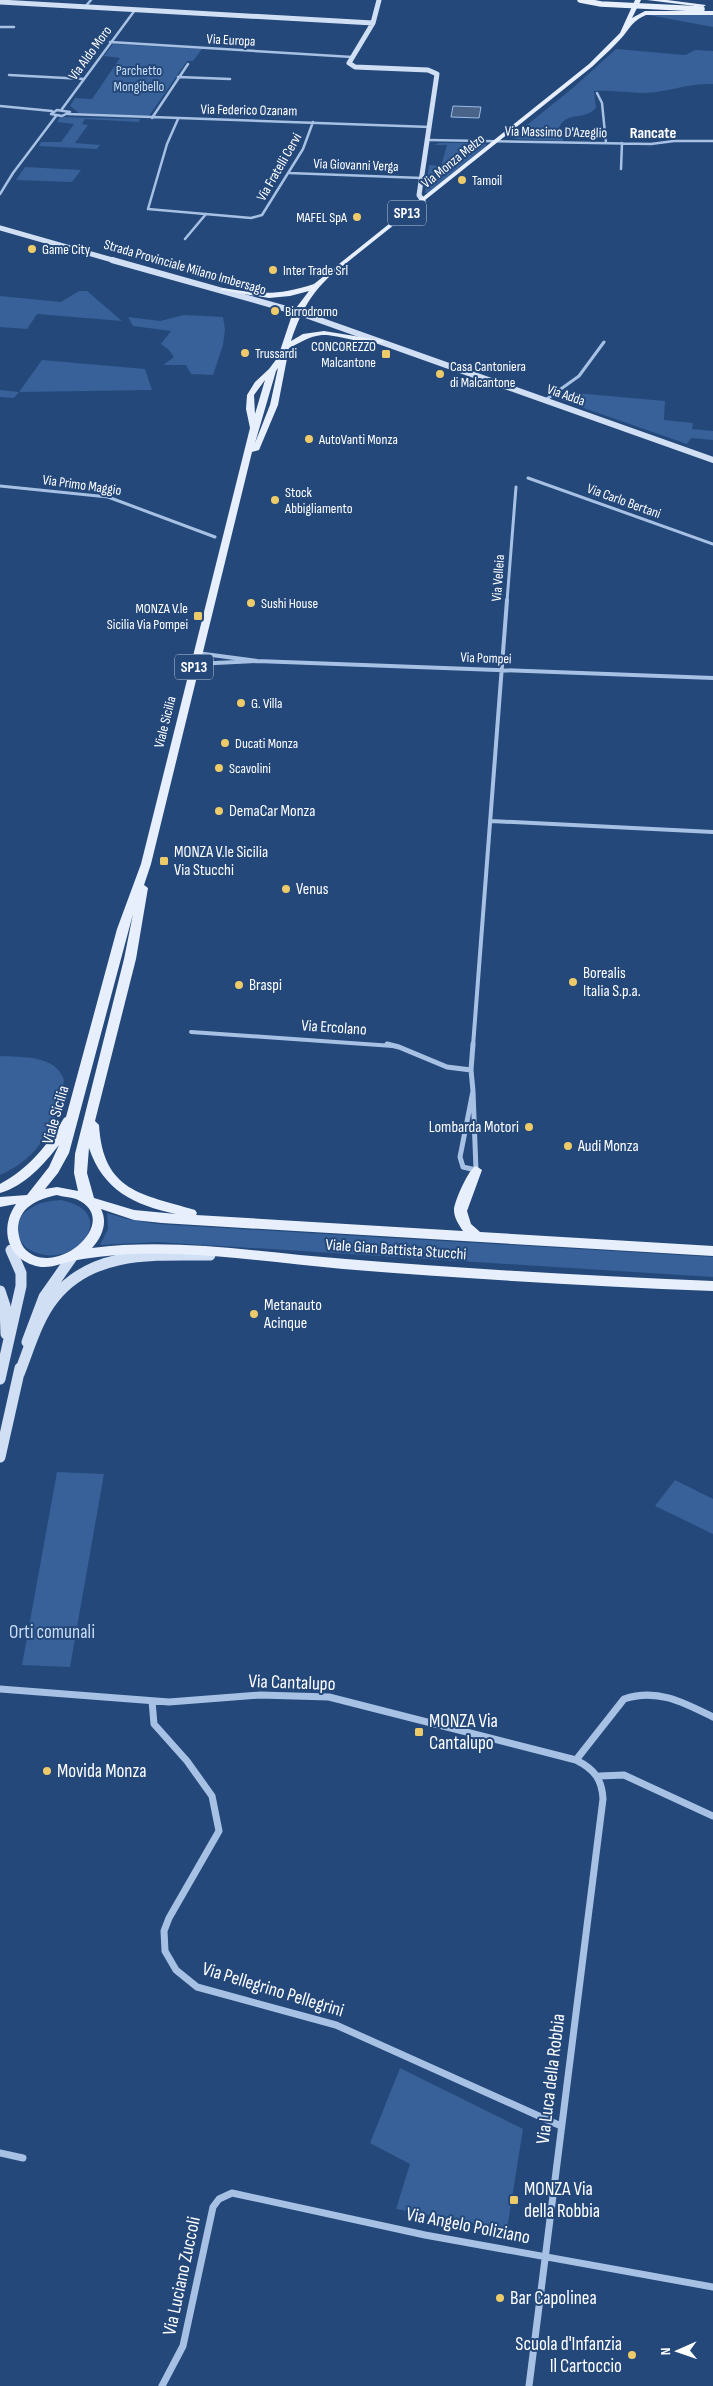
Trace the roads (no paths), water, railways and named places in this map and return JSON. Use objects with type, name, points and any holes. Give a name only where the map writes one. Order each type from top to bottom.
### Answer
[{"type":"main road","points":[[580,0],[596,3],[702,9],[713,7]]},
{"type":"main road","name":"SP13","points":[[605,51],[622,34],[638,0]]},
{"type":"main road","points":[[650,0],[713,7]]},
{"type":"main road","name":"SP13","points":[[605,51],[630,1]]},
{"type":"main road","points":[[622,34],[634,18],[643,14],[713,13]]},
{"type":"main road","name":"Via Monza Melzo","points":[[297,312],[317,285],[585,71],[605,51]]},
{"type":"main road","points":[[223,290],[265,297],[282,297],[297,294],[317,285]]},
{"type":"main road","name":"Viale Sicilia","points":[[245,470],[265,429],[282,371],[282,357],[297,312]]},
{"type":"main road","points":[[285,347],[306,336],[320,334],[335,334],[380,342]]},
{"type":"main road","name":"Viale Sicilia","points":[[90,1202],[85,1194],[82,1182],[81,1159],[136,933],[146,864],[197,652],[254,429],[272,371],[282,357]]},
{"type":"main road","points":[[254,429],[249,397],[261,379],[272,371]]},
{"type":"main road","points":[[249,397],[266,391],[275,398]]},
{"type":"main road","points":[[249,397],[253,402],[262,403],[275,398]]},
{"type":"main road","name":"Viale Sicilia","points":[[30,1197],[51,1174],[63,1154],[119,939],[146,864]]},
{"type":"main road","points":[[100,1083],[93,1127],[94,1150],[109,1177],[135,1197],[154,1205],[238,1222]]},
{"type":"main road","points":[[0,1189],[34,1166],[61,1133],[77,1106]]},
{"type":"main road","points":[[476,1170],[459,1206],[462,1222],[476,1236]]},
{"type":"main road","name":"Viale Gian Battista Stucchi","points":[[0,1202],[63,1191],[78,1195],[90,1202],[144,1216],[713,1250]]},
{"type":"main road","points":[[11,1252],[4,1238],[4,1223],[12,1209],[30,1197]]},
{"type":"main road","points":[[74,1256],[92,1243],[99,1229],[99,1214],[90,1202]]},
{"type":"main road","name":"Viale Gian Battista Stucchi","points":[[11,1252],[43,1262],[135,1248],[238,1254],[342,1264],[713,1286]]},
{"type":"street","points":[[41,4],[45,0]]},
{"type":"street","points":[[85,7],[91,0]]},
{"type":"street","points":[[379,0],[373,23],[352,57],[350,65],[436,72],[429,140],[419,197],[423,201]]},
{"type":"street","points":[[0,2],[373,23]]},
{"type":"street","name":"Via Aldo Moro","points":[[62,109],[110,42],[136,10]]},
{"type":"street","points":[[0,27],[14,27]]},
{"type":"street","name":"Via Europa","points":[[110,42],[352,57]]},
{"type":"street","points":[[152,118],[188,64]]},
{"type":"street","points":[[9,76],[84,79]]},
{"type":"street","points":[[178,78],[230,79]]},
{"type":"street","points":[[597,93],[603,106],[606,143]]},
{"type":"street","points":[[0,106],[52,111],[62,109],[69,111],[68,114]]},
{"type":"street","points":[[0,194],[56,116],[51,114],[52,111]]},
{"type":"street","name":"Via Federico Ozanam","points":[[56,116],[68,114],[430,128]]},
{"type":"street","points":[[178,119],[167,144],[147,208],[206,214]]},
{"type":"street","name":"Via Fratelli Cervi","points":[[206,214],[257,218],[262,215],[306,143],[313,122]]},
{"type":"street","name":"Via Massimo D'Azeglio","points":[[429,140],[606,143],[713,141]]},
{"type":"street","points":[[621,169],[622,143]]},
{"type":"street","name":"Via Giovanni Verga","points":[[289,173],[422,178]]},
{"type":"street","points":[[185,239],[206,214]]},
{"type":"street","name":"Strada Provinciale Milano Imbersago","points":[[0,229],[297,312]]},
{"type":"street","name":"Via Adda","points":[[297,312],[713,460]]},
{"type":"street","points":[[544,401],[579,376],[604,342]]},
{"type":"street","name":"Via Carlo Bertani","points":[[528,478],[713,544]]},
{"type":"street","name":"Via Primo Maggio","points":[[0,486],[108,497],[216,537]]},
{"type":"street","name":"Via Velleia","points":[[502,670],[516,487]]},
{"type":"street","name":"Via Pompei","points":[[197,652],[257,661]]},
{"type":"street","name":"Via Pompei","points":[[195,664],[257,661],[713,678]]},
{"type":"street","points":[[473,1091],[460,1156],[463,1167],[476,1170],[473,1091],[472,1070],[502,670]]},
{"type":"street","points":[[491,821],[713,832]]},
{"type":"street","name":"Via Ercolano","points":[[191,1032],[385,1044],[399,1047],[447,1067],[472,1070]]},
{"type":"street","points":[[1,1374],[21,1286],[21,1273],[11,1252]]},
{"type":"street","points":[[18,1374],[45,1314],[55,1298],[79,1274],[94,1265],[133,1256],[238,1254]]},
{"type":"street","points":[[0,1457],[18,1374],[28,1337],[42,1298],[55,1276],[74,1256]]},
{"type":"street","points":[[0,1291],[7,1323],[1,1374]]},
{"type":"street","name":"Via Cantalupo","points":[[0,1689],[186,1702],[260,1695],[329,1697],[576,1760],[590,1766],[600,1776]]},
{"type":"street","points":[[576,1760],[624,1699],[636,1694],[667,1695],[713,1717]]},
{"type":"street","name":"Via Pellegrino Pellegrini","points":[[152,1701],[154,1724],[187,1760],[212,1796],[219,1830],[169,1918],[164,1931],[165,1950],[176,1970],[197,1987],[336,2024],[561,2126]]},
{"type":"street","points":[[600,1776],[612,1774],[624,1776],[713,1816]]},
{"type":"street","name":"Via Luca della Robbia","points":[[529,2386],[603,1799],[600,1776]]},
{"type":"street","points":[[0,2153],[23,2158]]},
{"type":"street","name":"Via Angelo Poliziano","points":[[219,2199],[232,2193],[425,2235],[713,2287]]},
{"type":"street","name":"Via Luciano Zuccoli","points":[[162,2386],[183,2346],[213,2207],[219,2199]]},
{"type":"place","name":"Tamoil","points":[[462,180]]},
{"type":"place","name":"MAFEL SpA","points":[[357,217]]},
{"type":"place","name":"Game City","points":[[32,249]]},
{"type":"place","name":"Inter Trade Srl","points":[[273,270]]},
{"type":"place","name":"Birrodromo","points":[[275,311]]},
{"type":"place","name":"Trussardi","points":[[245,353]]},
{"type":"place","name":"CONCOREZZO Malcantone","points":[[386,354]]},
{"type":"place","name":"Casa Cantoniera di Malcantone","points":[[440,374]]},
{"type":"place","name":"AutoVanti Monza","points":[[309,439]]},
{"type":"place","name":"Stock Abbigliamento","points":[[275,500]]},
{"type":"place","name":"Sushi House","points":[[251,603]]},
{"type":"place","name":"MONZA V.le Sicilia Via Pompei","points":[[198,616]]},
{"type":"place","name":"G. Villa","points":[[241,703]]},
{"type":"place","name":"Ducati Monza","points":[[225,743]]},
{"type":"place","name":"Scavolini","points":[[219,768]]},
{"type":"place","name":"DemaCar Monza","points":[[219,811]]},
{"type":"place","name":"MONZA V.le Sicilia Via Stucchi","points":[[164,861]]},
{"type":"place","name":"Venus","points":[[286,889]]},
{"type":"place","name":"Borealis Italia S.p.a.","points":[[573,982]]},
{"type":"place","name":"Braspi","points":[[239,985]]},
{"type":"place","name":"Lombarda Motori","points":[[529,1127]]},
{"type":"place","name":"Audi Monza","points":[[568,1146]]},
{"type":"place","name":"Metanauto Acinque","points":[[254,1314]]},
{"type":"place","name":"MONZA Via Cantalupo","points":[[419,1732]]},
{"type":"place","name":"Movida Monza","points":[[47,1771]]},
{"type":"place","name":"MONZA Via della Robbia","points":[[514,2200]]},
{"type":"place","name":"Bar Capolinea","points":[[500,2298]]},
{"type":"place","name":"Scuola d'Infanzia Il Cartoccio","points":[[632,2355]]},
{"type":"district","name":"Rancate","points":[[653,133]]},
{"type":"park label","name":"Parchetto Mongibello","points":[[139,78]]},
{"type":"park label","name":"Orti comunali","points":[[52,1632]]}]
